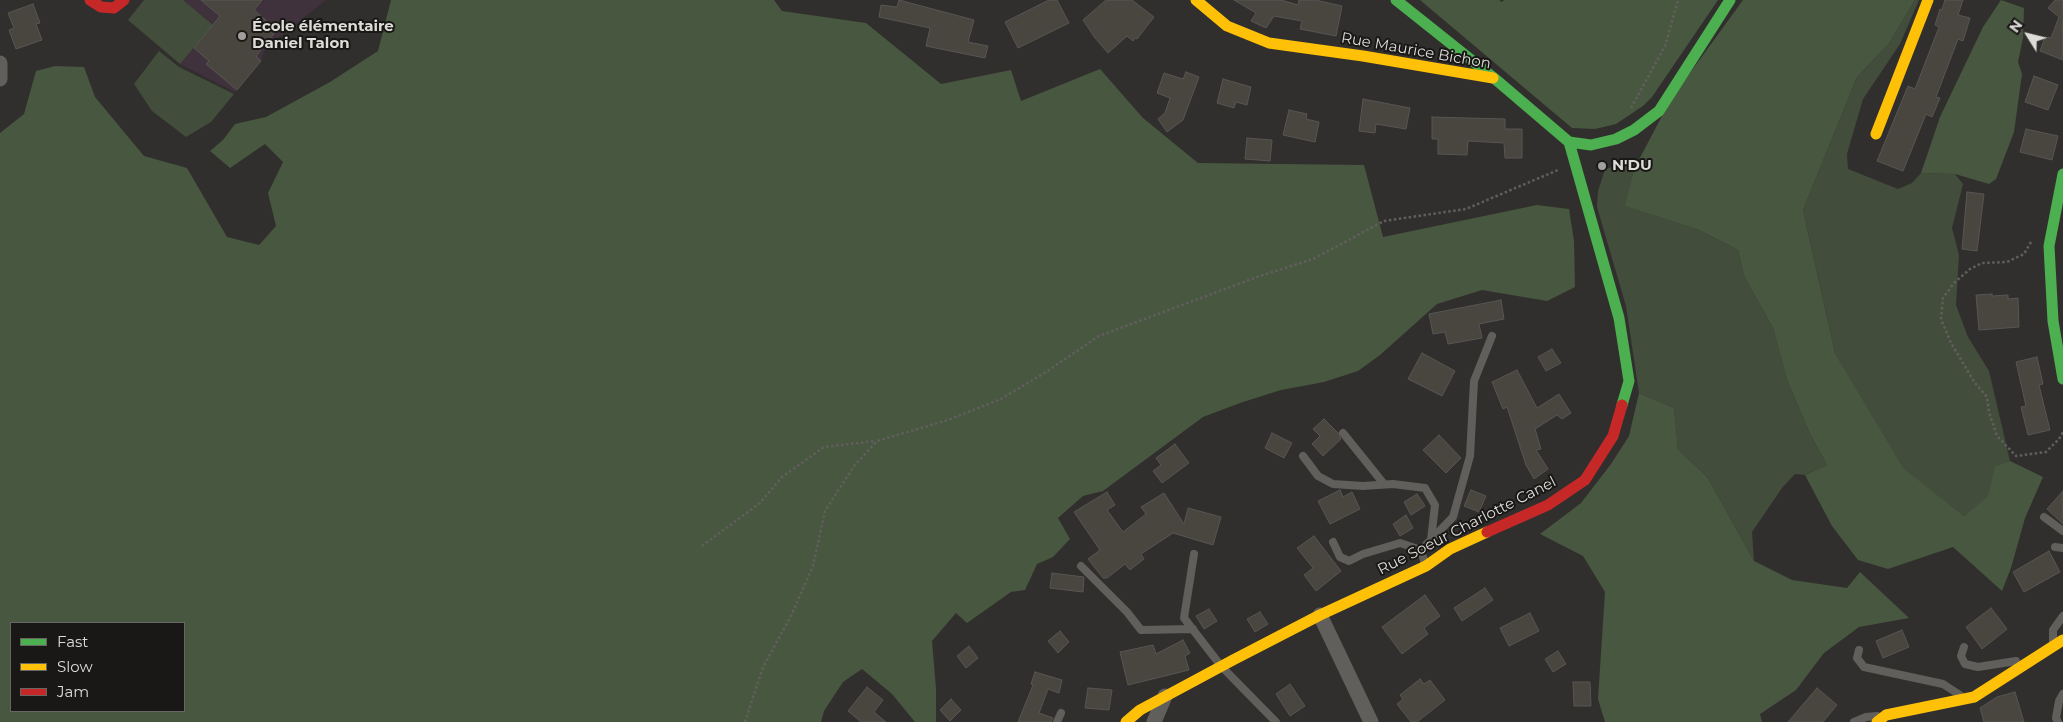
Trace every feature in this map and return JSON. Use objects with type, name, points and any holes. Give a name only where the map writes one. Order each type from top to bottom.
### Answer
[{"type":"street","points":[[90,0],[101,7],[114,8],[124,0]]},
{"type":"street","name":"Rue Maurice Bichon","points":[[1196,0],[1227,26],[1269,43],[1363,56],[1494,78],[1569,142]]},
{"type":"street","points":[[1396,0],[1494,78]]},
{"type":"street","points":[[1569,142],[1591,145],[1612,141],[1634,130],[1659,111],[1730,0]]},
{"type":"street","points":[[1876,134],[1928,0]]},
{"type":"street","points":[[0,62],[0,79]]},
{"type":"street","name":"Rue Soeur Charlotte Canel","points":[[1126,722],[1140,710],[1164,696],[1320,614],[1426,566],[1450,550],[1548,505],[1585,480],[1612,436],[1629,381],[1619,318],[1569,142]]},
{"type":"street","points":[[2063,174],[2049,246],[2053,265],[2053,321],[2062,364],[2063,379]]},
{"type":"street","points":[[1320,614],[1371,722]]},
{"type":"street","points":[[1882,719],[1974,697],[2063,640]]},
{"type":"street","points":[[1154,722],[1164,696]]},
{"type":"lane","points":[[1421,550],[1453,517],[1470,456],[1474,381],[1492,336]]},
{"type":"lane","points":[[1343,432],[1384,484]]},
{"type":"lane","points":[[1303,456],[1318,476],[1333,484],[1363,486],[1384,484],[1425,488],[1435,505],[1431,540]]},
{"type":"lane","points":[[2044,517],[2063,531]]},
{"type":"lane","points":[[1332,542],[1340,557],[1349,561],[1363,554],[1400,543],[1421,550]]},
{"type":"lane","points":[[1421,550],[1426,566]]},
{"type":"lane","points":[[1194,554],[1184,618],[1221,666],[1276,722]]},
{"type":"lane","points":[[1081,566],[1127,612],[1141,630],[1193,629]]},
{"type":"lane","points":[[2053,646],[2053,630],[2063,616]]},
{"type":"lane","points":[[1964,647],[1961,656],[1965,664],[1978,668],[2038,657]]},
{"type":"lane","points":[[1859,650],[1857,658],[1864,667],[1943,684],[1966,699]]},
{"type":"lane","points":[[2058,722],[2056,718],[2059,701],[2063,694]]},
{"type":"lane","points":[[1057,722],[1061,713]]},
{"type":"lane","points":[[1854,722],[1866,717],[1882,719]]},
{"type":"path","points":[[1627,115],[1665,46],[1678,0]]},
{"type":"path","points":[[702,546],[760,503],[782,477],[824,447],[877,441],[948,420],[1001,399],[1046,372],[1099,336],[1257,277],[1313,259],[1384,221],[1466,209],[1575,163]]},
{"type":"path","points":[[2032,238],[2024,254],[2007,262],[1982,263],[1970,269],[1954,283],[1944,298],[1942,319],[1951,343],[1976,384],[1987,397],[1989,412],[1997,436],[2016,456],[2046,452],[2060,439],[2063,432]]},
{"type":"path","points":[[745,722],[763,667],[791,616],[813,566],[824,511],[854,466],[877,441]]},
{"type":"shaded area","name":"École élémentaire Daniel Talon","points":[[183,0],[326,0],[265,48],[261,61],[235,92],[180,64],[213,25]]},
{"type":"green space","points":[[144,0],[183,0],[213,25],[180,64],[128,20]]},
{"type":"green space","points":[[391,0],[774,0],[782,11],[866,23],[941,84],[1011,70],[1021,101],[1100,69],[1143,118],[1198,163],[1364,165],[1383,237],[1537,205],[1569,209],[1574,241],[1575,287],[1547,301],[1482,290],[1437,304],[1380,355],[1358,371],[1324,382],[1281,390],[1203,417],[1103,491],[1083,496],[1058,518],[1070,539],[1053,557],[1037,564],[1025,590],[1011,592],[967,623],[956,613],[932,641],[936,689],[936,722],[915,722],[892,694],[862,669],[843,682],[824,711],[821,722],[0,722],[0,133],[24,114],[36,71],[55,66],[84,67],[95,97],[144,156],[187,168],[227,237],[259,245],[276,226],[268,193],[283,162],[265,144],[230,168],[210,151],[223,140],[235,124],[266,117],[330,82],[378,51]]},
{"type":"green space","points":[[1420,0],[1499,0],[1502,2],[1504,0],[1718,0],[1652,97],[1643,106],[1616,124],[1595,129],[1572,128]]},
{"type":"green space","points":[[1743,0],[1915,0],[1888,45],[1857,77],[1803,210],[1835,353],[1903,468],[1964,516],[1988,496],[1995,466],[2010,461],[2043,477],[2025,518],[2011,568],[2002,591],[1953,547],[1888,569],[1858,560],[1832,526],[1805,475],[1827,465],[1810,434],[1787,380],[1773,328],[1744,276],[1738,250],[1699,230],[1625,206],[1634,169],[1671,99]]},
{"type":"green space","points":[[1915,0],[1919,0],[1900,44],[1863,99],[1847,154],[1848,169],[1898,189],[1912,183],[1921,173],[1955,174],[1963,184],[1952,228],[1959,255],[1956,305],[1968,337],[1989,371],[2010,461],[1996,466],[1989,496],[1964,516],[1902,468],[1835,353],[1803,210],[1857,77],[1888,45]]},
{"type":"green space","points":[[2001,0],[2024,8],[2023,38],[2018,62],[2022,74],[2014,132],[1996,179],[1989,184],[1955,174],[1921,173],[1940,117],[1983,27]]},
{"type":"green space","points":[[159,51],[179,67],[234,94],[211,122],[186,137],[152,111],[134,84]]},
{"type":"green space","points":[[1633,161],[1634,169],[1626,206],[1699,230],[1738,250],[1744,276],[1773,328],[1787,380],[1810,434],[1827,465],[1805,475],[1795,474],[1782,488],[1752,532],[1754,561],[1708,478],[1678,449],[1674,408],[1639,393],[1626,306],[1597,207],[1598,191],[1605,169]]},
{"type":"green space","points":[[1639,393],[1674,408],[1678,449],[1708,478],[1754,561],[1792,580],[1847,588],[1860,572],[1909,618],[1859,627],[1824,653],[1796,690],[1760,714],[1762,722],[1605,722],[1598,699],[1605,592],[1583,556],[1540,534],[1581,503],[1611,464],[1629,436]]},
{"type":"building","name":"École élémentaire Daniel Talon","points":[[201,0],[262,0],[254,10],[277,30],[256,56],[261,61],[237,90],[206,64],[209,61],[194,48],[220,16]]},
{"type":"building","points":[[899,0],[974,20],[968,42],[988,46],[985,58],[926,46],[930,28],[879,17],[881,5],[897,7]]},
{"type":"building","points":[[1049,0],[1057,0],[1069,23],[1018,48],[1005,22]]},
{"type":"building","points":[[1106,0],[1132,0],[1154,17],[1137,39],[1135,38],[1133,41],[1127,36],[1108,53],[1083,20]]},
{"type":"building","points":[[1234,0],[1281,0],[1298,5],[1299,0],[1315,0],[1342,6],[1336,36],[1300,29],[1302,21],[1274,16],[1266,28],[1251,21],[1256,13]]},
{"type":"building","points":[[1945,0],[1963,0],[1958,15],[1970,18],[1963,41],[1958,39],[1936,97],[1940,98],[1932,117],[1926,114],[1903,171],[1877,161],[1908,86],[1915,89],[1939,27],[1935,25]]},
{"type":"building","points":[[2055,0],[2063,0],[2063,60],[2040,51],[2045,37],[2051,38],[2059,17],[2048,8]]},
{"type":"building","points":[[33,4],[40,23],[36,24],[42,40],[16,49],[9,30],[14,28],[8,13]]},
{"type":"building","points":[[1186,72],[1199,77],[1183,120],[1167,132],[1158,119],[1165,113],[1170,98],[1157,93],[1164,73],[1183,79]]},
{"type":"building","points":[[2034,76],[2058,85],[2048,110],[2025,102]]},
{"type":"building","points":[[1223,79],[1251,87],[1247,105],[1236,102],[1234,108],[1217,103]]},
{"type":"building","points":[[1363,99],[1410,108],[1406,129],[1376,124],[1375,133],[1359,131]]},
{"type":"building","points":[[1289,110],[1307,114],[1306,119],[1319,122],[1315,142],[1283,135]]},
{"type":"building","points":[[1432,117],[1505,119],[1505,129],[1522,129],[1522,158],[1505,158],[1504,143],[1468,141],[1467,155],[1438,154],[1438,139],[1432,139]]},
{"type":"building","points":[[2026,129],[2058,136],[2052,160],[2020,152]]},
{"type":"building","points":[[1247,138],[1272,140],[1270,161],[1245,159]]},
{"type":"building","points":[[1967,192],[1984,194],[1977,251],[1962,249]]},
{"type":"building","points":[[1992,294],[1992,296],[2008,295],[2008,299],[2018,298],[2019,327],[1979,330],[1976,295]]},
{"type":"building","points":[[1501,300],[1504,319],[1479,324],[1482,338],[1448,344],[1445,332],[1433,334],[1429,314]]},
{"type":"building","points":[[1552,349],[1561,363],[1546,371],[1538,357]]},
{"type":"building","points":[[1422,353],[1455,371],[1442,396],[1408,379]]},
{"type":"building","points":[[2037,357],[2043,384],[2039,385],[2050,430],[2028,435],[2021,407],[2026,406],[2016,362]]},
{"type":"building","points":[[1517,370],[1537,408],[1559,394],[1571,413],[1562,419],[1557,415],[1535,429],[1541,449],[1536,450],[1548,469],[1534,479],[1526,465],[1507,407],[1503,409],[1492,382]]},
{"type":"building","points":[[1324,419],[1338,433],[1341,439],[1323,456],[1312,444],[1320,436],[1313,429]]},
{"type":"building","points":[[1272,433],[1292,443],[1284,458],[1265,448]]},
{"type":"building","points":[[1439,435],[1461,458],[1446,473],[1423,450]]},
{"type":"building","points":[[1175,444],[1189,463],[1162,483],[1153,471],[1161,465],[1156,458]]},
{"type":"building","points":[[1340,490],[1343,497],[1352,492],[1360,509],[1330,524],[1318,501]]},
{"type":"building","points":[[1471,490],[1486,496],[1479,512],[1464,506]]},
{"type":"building","points":[[2063,491],[2063,524],[2047,509]]},
{"type":"building","points":[[1107,492],[1115,505],[1107,510],[1123,532],[1146,514],[1141,507],[1164,493],[1184,524],[1188,508],[1221,517],[1213,545],[1173,533],[1141,554],[1144,559],[1130,570],[1125,564],[1107,578],[1103,578],[1088,559],[1100,550],[1074,512]]},
{"type":"building","points":[[1417,494],[1425,506],[1411,515],[1404,502]]},
{"type":"building","points":[[1406,515],[1413,528],[1400,536],[1393,524]]},
{"type":"building","points":[[1314,536],[1341,571],[1316,591],[1304,575],[1313,568],[1297,548]]},
{"type":"building","points":[[2049,551],[2060,572],[2024,592],[2013,572]]},
{"type":"building","points":[[1052,573],[1084,577],[1083,592],[1050,588]]},
{"type":"building","points":[[1485,588],[1493,600],[1462,621],[1454,608]]},
{"type":"building","points":[[1425,595],[1440,616],[1424,628],[1428,634],[1402,654],[1382,627]]},
{"type":"building","points":[[1991,608],[2007,629],[1982,649],[1966,627]]},
{"type":"building","points":[[1209,609],[1217,621],[1204,629],[1196,616]]},
{"type":"building","points":[[1260,612],[1268,624],[1255,632],[1247,619]]},
{"type":"building","points":[[1530,613],[1539,631],[1509,646],[1500,628]]},
{"type":"building","points":[[1902,630],[1909,647],[1883,658],[1876,641]]},
{"type":"building","points":[[1060,631],[1069,642],[1058,653],[1048,641]]},
{"type":"building","points":[[1183,640],[1190,653],[1185,656],[1189,670],[1128,685],[1120,652],[1153,645],[1156,654]]},
{"type":"building","points":[[969,646],[978,658],[966,668],[957,656]]},
{"type":"building","points":[[1558,651],[1566,664],[1553,672],[1545,659]]},
{"type":"building","points":[[1035,672],[1062,680],[1059,693],[1048,689],[1039,713],[1053,718],[1051,722],[1018,722],[1033,685],[1031,684]]},
{"type":"building","points":[[1420,679],[1424,684],[1430,680],[1445,700],[1417,722],[1411,722],[1397,704],[1403,699],[1400,695]]},
{"type":"building","points":[[1573,682],[1590,682],[1591,706],[1574,706]]},
{"type":"building","points":[[1290,684],[1305,706],[1290,716],[1276,694]]},
{"type":"building","points":[[867,687],[883,700],[874,712],[886,722],[861,722],[848,711]]},
{"type":"building","points":[[1088,688],[1112,690],[1109,710],[1085,708]]},
{"type":"building","points":[[1817,688],[1837,705],[1823,722],[1788,722]]},
{"type":"building","points":[[2015,692],[2024,722],[1984,722],[1980,708],[1997,697]]},
{"type":"building","points":[[951,699],[961,710],[950,721],[940,710]]},
{"type":"traffic: fast","points":[[1396,0],[1494,78],[1569,142],[1591,145],[1616,139],[1634,130],[1659,111],[1730,0]]},
{"type":"traffic: fast","points":[[1569,142],[1619,318],[1629,381],[1622,405]]},
{"type":"traffic: fast","points":[[2063,174],[2049,246],[2053,321],[2063,379]]},
{"type":"traffic: slow","points":[[1196,0],[1227,26],[1269,43],[1363,56],[1493,78]]},
{"type":"traffic: slow","points":[[1876,134],[1928,0]]},
{"type":"traffic: slow","points":[[1126,722],[1140,710],[1233,660],[1320,615],[1426,566],[1450,549],[1487,532]]},
{"type":"traffic: slow","points":[[1877,722],[1886,715],[1974,697],[2063,640]]},
{"type":"traffic: jam","points":[[90,0],[101,7],[114,8],[124,0]]},
{"type":"traffic: jam","points":[[1487,532],[1548,505],[1585,480],[1613,436],[1622,405]]},
{"type":"place","name":"École élémentaire Daniel Talon","points":[[242,36]]},
{"type":"place","name":"N'DU","points":[[1602,166]]}]
